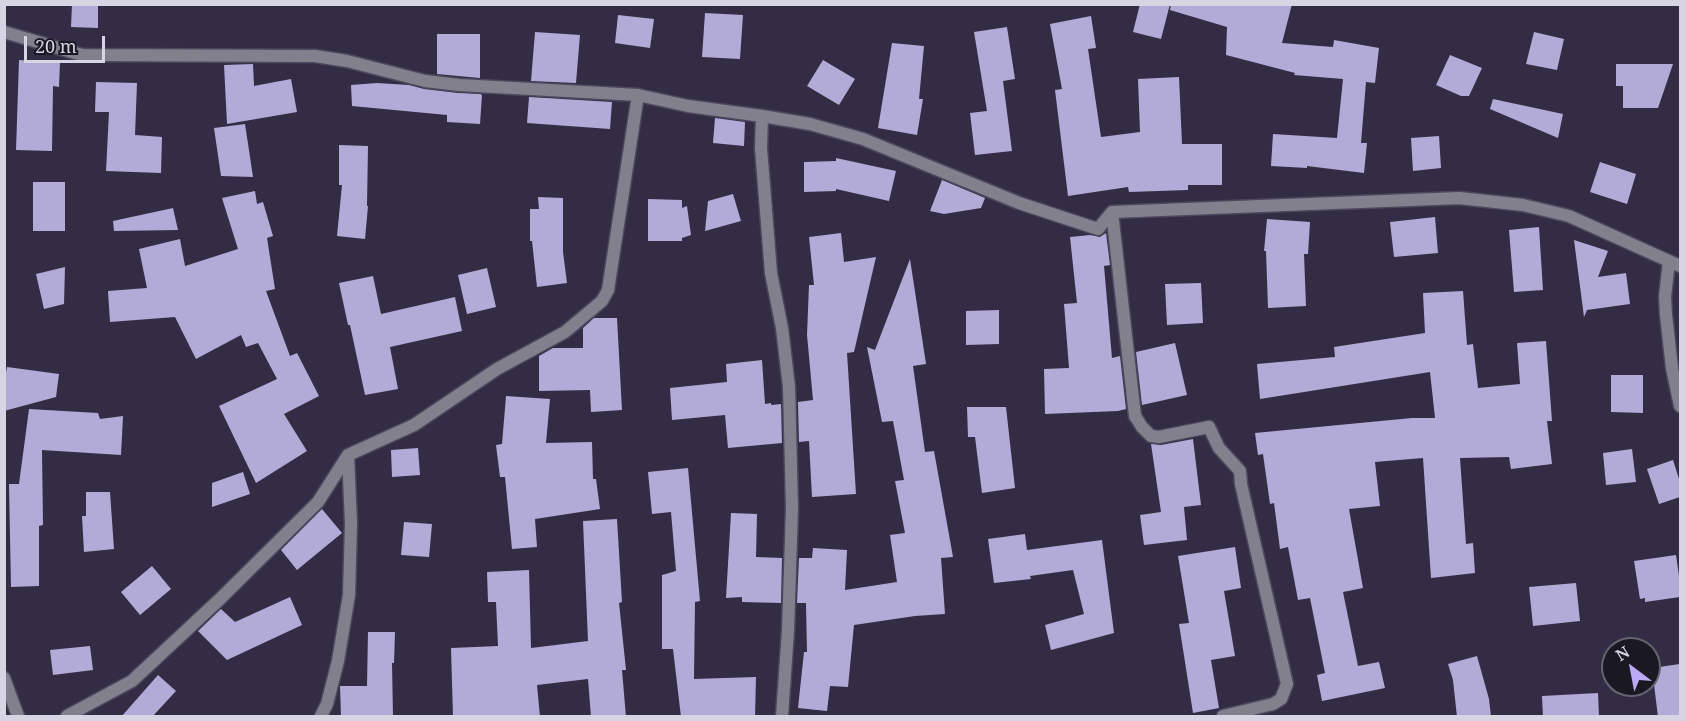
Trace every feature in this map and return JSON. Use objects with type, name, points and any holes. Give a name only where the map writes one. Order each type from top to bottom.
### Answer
[{"type":"street","points":[[4,33],[82,55],[315,56],[347,61],[426,81],[459,85],[638,95],[688,106],[810,124],[863,139],[1019,203],[1098,229],[1112,212],[1459,198],[1523,205],[1569,216],[1675,263],[1665,297],[1672,368],[1680,406]]},
{"type":"street","points":[[67,717],[132,681],[318,502],[348,455],[414,425],[497,369],[565,332],[602,300],[608,290],[638,95]]},
{"type":"street","points":[[762,116],[761,148],[771,273],[782,328],[789,387],[792,508],[788,631],[782,717]]},
{"type":"street","points":[[1112,212],[1135,416],[1151,436],[1209,427],[1219,448],[1240,471],[1241,484],[1287,684],[1281,699],[1273,704],[1223,717]]},
{"type":"street","points":[[321,717],[327,704],[338,661],[349,595],[351,524],[348,455]]},
{"type":"street","points":[[4,678],[18,717]]},
{"type":"building","points":[[72,4],[98,4],[98,28],[71,27]]},
{"type":"building","points":[[1140,4],[1170,4],[1161,39],[1133,32]]},
{"type":"building","points":[[1171,4],[1292,4],[1282,43],[1333,47],[1334,40],[1379,48],[1375,83],[1366,82],[1361,143],[1367,143],[1364,173],[1307,166],[1307,168],[1271,166],[1273,134],[1337,138],[1343,79],[1294,75],[1295,73],[1226,55],[1227,27],[1170,10]]},
{"type":"building","points":[[705,13],[743,15],[740,59],[702,57]]},
{"type":"building","points":[[618,15],[654,19],[650,48],[615,43]]},
{"type":"building","points":[[1091,16],[1096,48],[1088,49],[1101,137],[1140,132],[1138,79],[1179,77],[1182,144],[1222,144],[1222,185],[1188,185],[1188,190],[1129,192],[1128,187],[1068,196],[1055,90],[1062,89],[1050,24]]},
{"type":"building","points":[[1007,27],[1015,79],[1003,81],[1012,151],[975,155],[970,113],[987,111],[974,32]]},
{"type":"building","points":[[535,32],[580,35],[576,83],[531,81]]},
{"type":"building","points":[[1534,32],[1564,39],[1557,70],[1526,64]]},
{"type":"building","points":[[437,34],[480,34],[480,78],[437,74]]},
{"type":"building","points":[[892,43],[924,46],[919,99],[923,99],[917,135],[878,128]]},
{"type":"building","points":[[1450,55],[1482,68],[1469,96],[1461,96],[1436,85]]},
{"type":"building","points":[[19,60],[60,62],[59,87],[53,86],[52,151],[16,150]]},
{"type":"building","points":[[823,60],[855,79],[839,105],[807,86]]},
{"type":"building","points":[[253,64],[254,86],[291,79],[297,112],[227,124],[224,65]]},
{"type":"building","points":[[1616,64],[1673,64],[1658,108],[1623,108],[1623,86],[1616,86]]},
{"type":"building","points":[[96,82],[137,83],[135,135],[162,137],[161,173],[106,171],[109,112],[95,112]]},
{"type":"building","points":[[377,83],[480,94],[482,95],[480,124],[447,122],[447,115],[352,106],[351,85]]},
{"type":"building","points":[[529,97],[612,102],[610,129],[527,123]]},
{"type":"building","points":[[1493,99],[1563,114],[1558,138],[1490,109]]},
{"type":"building","points":[[715,118],[745,122],[744,146],[713,143]]},
{"type":"building","points":[[245,124],[253,177],[221,176],[214,128]]},
{"type":"building","points":[[1439,136],[1441,168],[1413,171],[1411,138]]},
{"type":"building","points":[[339,145],[368,146],[368,206],[365,239],[337,236],[342,185],[339,185]]},
{"type":"building","points":[[836,158],[896,171],[889,201],[836,189],[836,191],[804,192],[804,162],[836,161]]},
{"type":"building","points":[[1600,162],[1636,174],[1627,204],[1590,192]]},
{"type":"building","points":[[942,180],[985,198],[981,208],[944,214],[930,211]]},
{"type":"building","points":[[33,182],[65,182],[65,231],[33,231]]},
{"type":"building","points":[[255,191],[257,204],[263,202],[273,236],[267,238],[275,289],[266,291],[290,356],[297,353],[319,396],[284,414],[307,451],[256,483],[219,406],[277,379],[258,343],[246,347],[241,335],[196,359],[175,317],[110,322],[108,291],[147,288],[139,249],[180,239],[185,266],[238,249],[222,198]]},
{"type":"building","points":[[733,194],[741,221],[705,231],[708,201]]},
{"type":"building","points":[[538,197],[563,198],[563,252],[567,283],[537,287],[532,241],[530,241],[530,209],[539,209]]},
{"type":"building","points":[[648,199],[682,200],[682,208],[687,206],[691,235],[682,238],[682,241],[648,241]]},
{"type":"building","points":[[173,208],[178,230],[114,231],[113,221]]},
{"type":"building","points":[[1435,217],[1438,253],[1394,257],[1390,222]]},
{"type":"building","points":[[1267,219],[1310,222],[1308,254],[1304,254],[1306,306],[1268,308],[1266,251],[1264,251]]},
{"type":"building","points":[[1539,227],[1543,290],[1514,292],[1509,230]]},
{"type":"building","points":[[841,233],[844,262],[876,257],[854,352],[847,353],[856,494],[812,497],[809,441],[799,442],[798,402],[813,400],[807,335],[809,285],[814,285],[809,237]]},
{"type":"building","points":[[1106,233],[1110,265],[1104,266],[1112,358],[1120,356],[1126,409],[1045,414],[1044,369],[1069,368],[1064,304],[1077,303],[1070,237],[1090,235],[1100,237]]},
{"type":"building","points":[[1574,240],[1608,251],[1598,277],[1626,273],[1630,304],[1587,310],[1584,317]]},
{"type":"building","points":[[910,259],[926,364],[913,366],[925,452],[934,451],[953,557],[941,558],[945,614],[854,625],[848,687],[830,686],[827,711],[798,708],[804,652],[807,652],[806,603],[797,603],[799,558],[812,558],[813,548],[847,550],[845,590],[897,582],[890,535],[905,533],[895,481],[904,480],[893,421],[882,422],[867,347],[875,350]]},
{"type":"building","points":[[65,267],[64,304],[44,309],[36,274]]},
{"type":"building","points":[[487,268],[496,307],[467,314],[458,275]]},
{"type":"building","points":[[373,276],[381,314],[455,297],[462,331],[390,347],[398,389],[365,395],[339,283]]},
{"type":"building","points":[[1201,283],[1203,323],[1167,325],[1165,284]]},
{"type":"building","points":[[1463,291],[1467,345],[1473,344],[1478,388],[1520,384],[1517,343],[1546,341],[1552,421],[1547,421],[1552,464],[1511,469],[1509,457],[1460,458],[1466,544],[1473,543],[1475,573],[1431,578],[1423,458],[1375,462],[1380,506],[1349,509],[1363,588],[1343,592],[1358,666],[1379,662],[1385,688],[1322,701],[1317,675],[1325,673],[1310,598],[1298,600],[1288,547],[1280,549],[1274,503],[1270,504],[1263,454],[1258,455],[1255,433],[1412,418],[1435,418],[1430,372],[1260,399],[1257,364],[1335,357],[1334,347],[1425,333],[1423,293]]},
{"type":"building","points":[[999,310],[999,344],[966,345],[966,311]]},
{"type":"building","points":[[594,318],[617,318],[622,410],[591,412],[590,390],[539,391],[539,356],[553,348],[583,348],[583,328]]},
{"type":"building","points":[[1175,343],[1187,395],[1142,405],[1136,352]]},
{"type":"building","points":[[762,360],[765,404],[781,404],[782,443],[728,448],[725,415],[672,420],[670,388],[727,382],[726,364]]},
{"type":"building","points":[[7,367],[59,374],[56,397],[4,411],[4,383]]},
{"type":"building","points":[[1611,375],[1643,375],[1643,413],[1611,412]]},
{"type":"building","points":[[506,396],[550,399],[546,443],[592,442],[593,479],[596,479],[600,509],[535,519],[537,547],[512,549],[505,477],[500,477],[496,445],[502,444]]},
{"type":"building","points":[[967,407],[1006,407],[1015,488],[982,493],[975,437],[968,437]]},
{"type":"building","points":[[29,409],[98,413],[100,419],[123,416],[121,455],[42,450],[43,525],[39,526],[39,586],[11,587],[9,484],[19,484]]},
{"type":"building","points":[[1193,439],[1201,505],[1184,507],[1187,540],[1144,545],[1140,515],[1161,512],[1151,444],[1161,445]]},
{"type":"building","points":[[418,448],[420,475],[392,477],[391,450]]},
{"type":"building","points":[[1632,449],[1636,482],[1606,485],[1603,453]]},
{"type":"building","points":[[1673,460],[1680,482],[1680,497],[1659,504],[1647,469]]},
{"type":"building","points":[[688,468],[700,601],[695,602],[694,679],[756,677],[755,717],[681,717],[673,649],[662,649],[662,575],[676,571],[671,512],[652,514],[648,472]]},
{"type":"building","points":[[243,472],[250,494],[212,507],[212,483]]},
{"type":"building","points":[[86,492],[110,492],[114,549],[84,552],[82,516],[86,516]]},
{"type":"building","points":[[322,509],[342,533],[297,570],[281,550]]},
{"type":"building","points":[[731,513],[757,514],[756,557],[782,558],[781,603],[742,602],[742,597],[726,598]]},
{"type":"building","points":[[617,519],[622,602],[619,603],[626,670],[622,670],[626,717],[591,717],[588,679],[537,685],[540,717],[453,717],[451,648],[498,646],[496,602],[488,602],[487,572],[529,570],[531,648],[588,641],[583,521]]},
{"type":"building","points":[[404,522],[432,524],[429,557],[401,555]]},
{"type":"building","points":[[1025,534],[1027,550],[1102,540],[1114,633],[1051,650],[1045,625],[1084,614],[1073,570],[1030,576],[1031,579],[994,583],[988,539]]},
{"type":"building","points":[[1235,547],[1241,588],[1224,591],[1235,656],[1211,660],[1219,708],[1193,713],[1179,624],[1189,623],[1178,556]]},
{"type":"building","points":[[1676,555],[1680,597],[1645,602],[1645,598],[1640,599],[1634,561]]},
{"type":"building","points":[[152,566],[171,589],[140,615],[121,592]]},
{"type":"building","points":[[1576,583],[1580,621],[1533,626],[1529,587]]},
{"type":"building","points":[[290,597],[302,625],[227,660],[198,631],[221,609],[235,622]]},
{"type":"building","points":[[368,632],[395,632],[394,663],[392,663],[393,717],[341,717],[340,686],[367,686]]},
{"type":"building","points":[[90,646],[93,670],[53,675],[50,650]]},
{"type":"building","points":[[1477,656],[1489,699],[1491,717],[1457,717],[1453,680],[1448,664]]},
{"type":"building","points":[[1680,664],[1680,717],[1658,717],[1656,697],[1661,697],[1661,667]]},
{"type":"building","points":[[158,675],[176,691],[152,717],[121,717]]},
{"type":"building","points":[[1598,693],[1599,717],[1543,717],[1542,696]]}]
